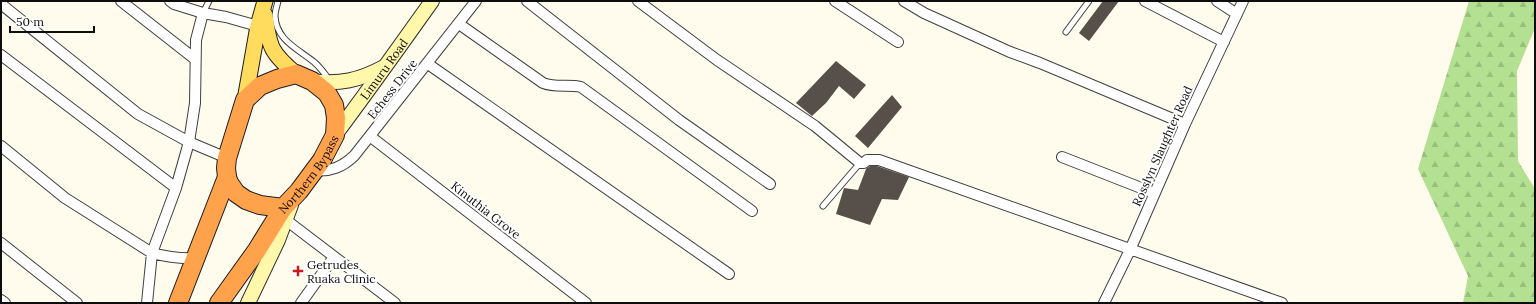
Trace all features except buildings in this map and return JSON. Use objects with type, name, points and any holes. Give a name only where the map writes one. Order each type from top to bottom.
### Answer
[{"type":"highway","name":"Northern Bypass","points":[[226,177],[236,193],[246,200],[260,205],[288,208],[330,147],[334,135],[336,118],[334,105],[327,93],[312,81],[296,74]]},
{"type":"highway","points":[[178,303],[226,177],[227,158],[245,100],[260,86],[277,79],[296,74]]},
{"type":"highway","points":[[219,303],[288,208]]},
{"type":"main road","name":"Limuru Road","points":[[334,135],[375,82],[384,67],[432,1]]},
{"type":"main road","name":"Northern Bypass","points":[[272,3],[268,39],[276,56],[296,74]]},
{"type":"main road","points":[[245,100],[258,26],[272,3]]},
{"type":"main road","name":"Northern Bypass","points":[[312,81],[348,81],[365,77],[384,67]]},
{"type":"main road","points":[[248,303],[278,240],[288,208]]},
{"type":"street","points":[[121,1],[195,59]]},
{"type":"street","points":[[170,1],[174,4],[203,13],[226,17],[258,26]]},
{"type":"street","name":"Echess Drive","points":[[314,170],[333,170],[344,165],[354,156],[428,64],[476,1]]},
{"type":"street","points":[[527,1],[679,120],[770,184]]},
{"type":"street","points":[[638,1],[717,60],[816,126],[860,163],[864,163],[867,160],[879,160],[1282,303]]},
{"type":"street","points":[[835,1],[898,42]]},
{"type":"street","points":[[904,1],[924,13],[1010,52],[1040,63],[1185,124]]},
{"type":"street","points":[[1146,1],[1224,42]]},
{"type":"street","points":[[1217,1],[1237,14]]},
{"type":"street","name":"Rosslyn Slaughter Road","points":[[1104,303],[1130,250],[1185,124],[1243,1]]},
{"type":"street","points":[[1,4],[138,114],[189,142],[227,158]]},
{"type":"street","points":[[147,303],[152,253],[176,188],[189,142],[195,103],[196,40],[203,13]]},
{"type":"street","points":[[459,24],[543,83],[548,85],[573,85],[581,87],[752,211]]},
{"type":"street","points":[[1,55],[176,188]]},
{"type":"street","points":[[428,64],[729,274]]},
{"type":"street","name":"Kinuthia Grove","points":[[370,137],[586,303]]},
{"type":"street","points":[[1,146],[65,198],[152,253],[182,259],[196,258]]},
{"type":"street","points":[[1062,157],[1154,193]]},
{"type":"street","points":[[288,208],[334,257],[394,303]]},
{"type":"street","points":[[1,243],[77,303]]},
{"type":"street","points":[[301,303],[334,257]]},
{"type":"street","points":[[1,300],[5,303]]},
{"type":"lane","points":[[203,13],[209,1]]},
{"type":"lane","points":[[1066,32],[1089,1]]},
{"type":"lane","points":[[272,3],[278,30],[284,39],[322,70],[331,82]]},
{"type":"lane","points":[[823,206],[860,163]]},
{"type":"green space","points":[[1469,1],[1535,1],[1535,28],[1517,71],[1518,161],[1535,189],[1535,303],[1463,303],[1468,276],[1418,169]]},
{"type":"place","name":"Getrudes Ruaka Clinic","points":[[298,271]]}]
